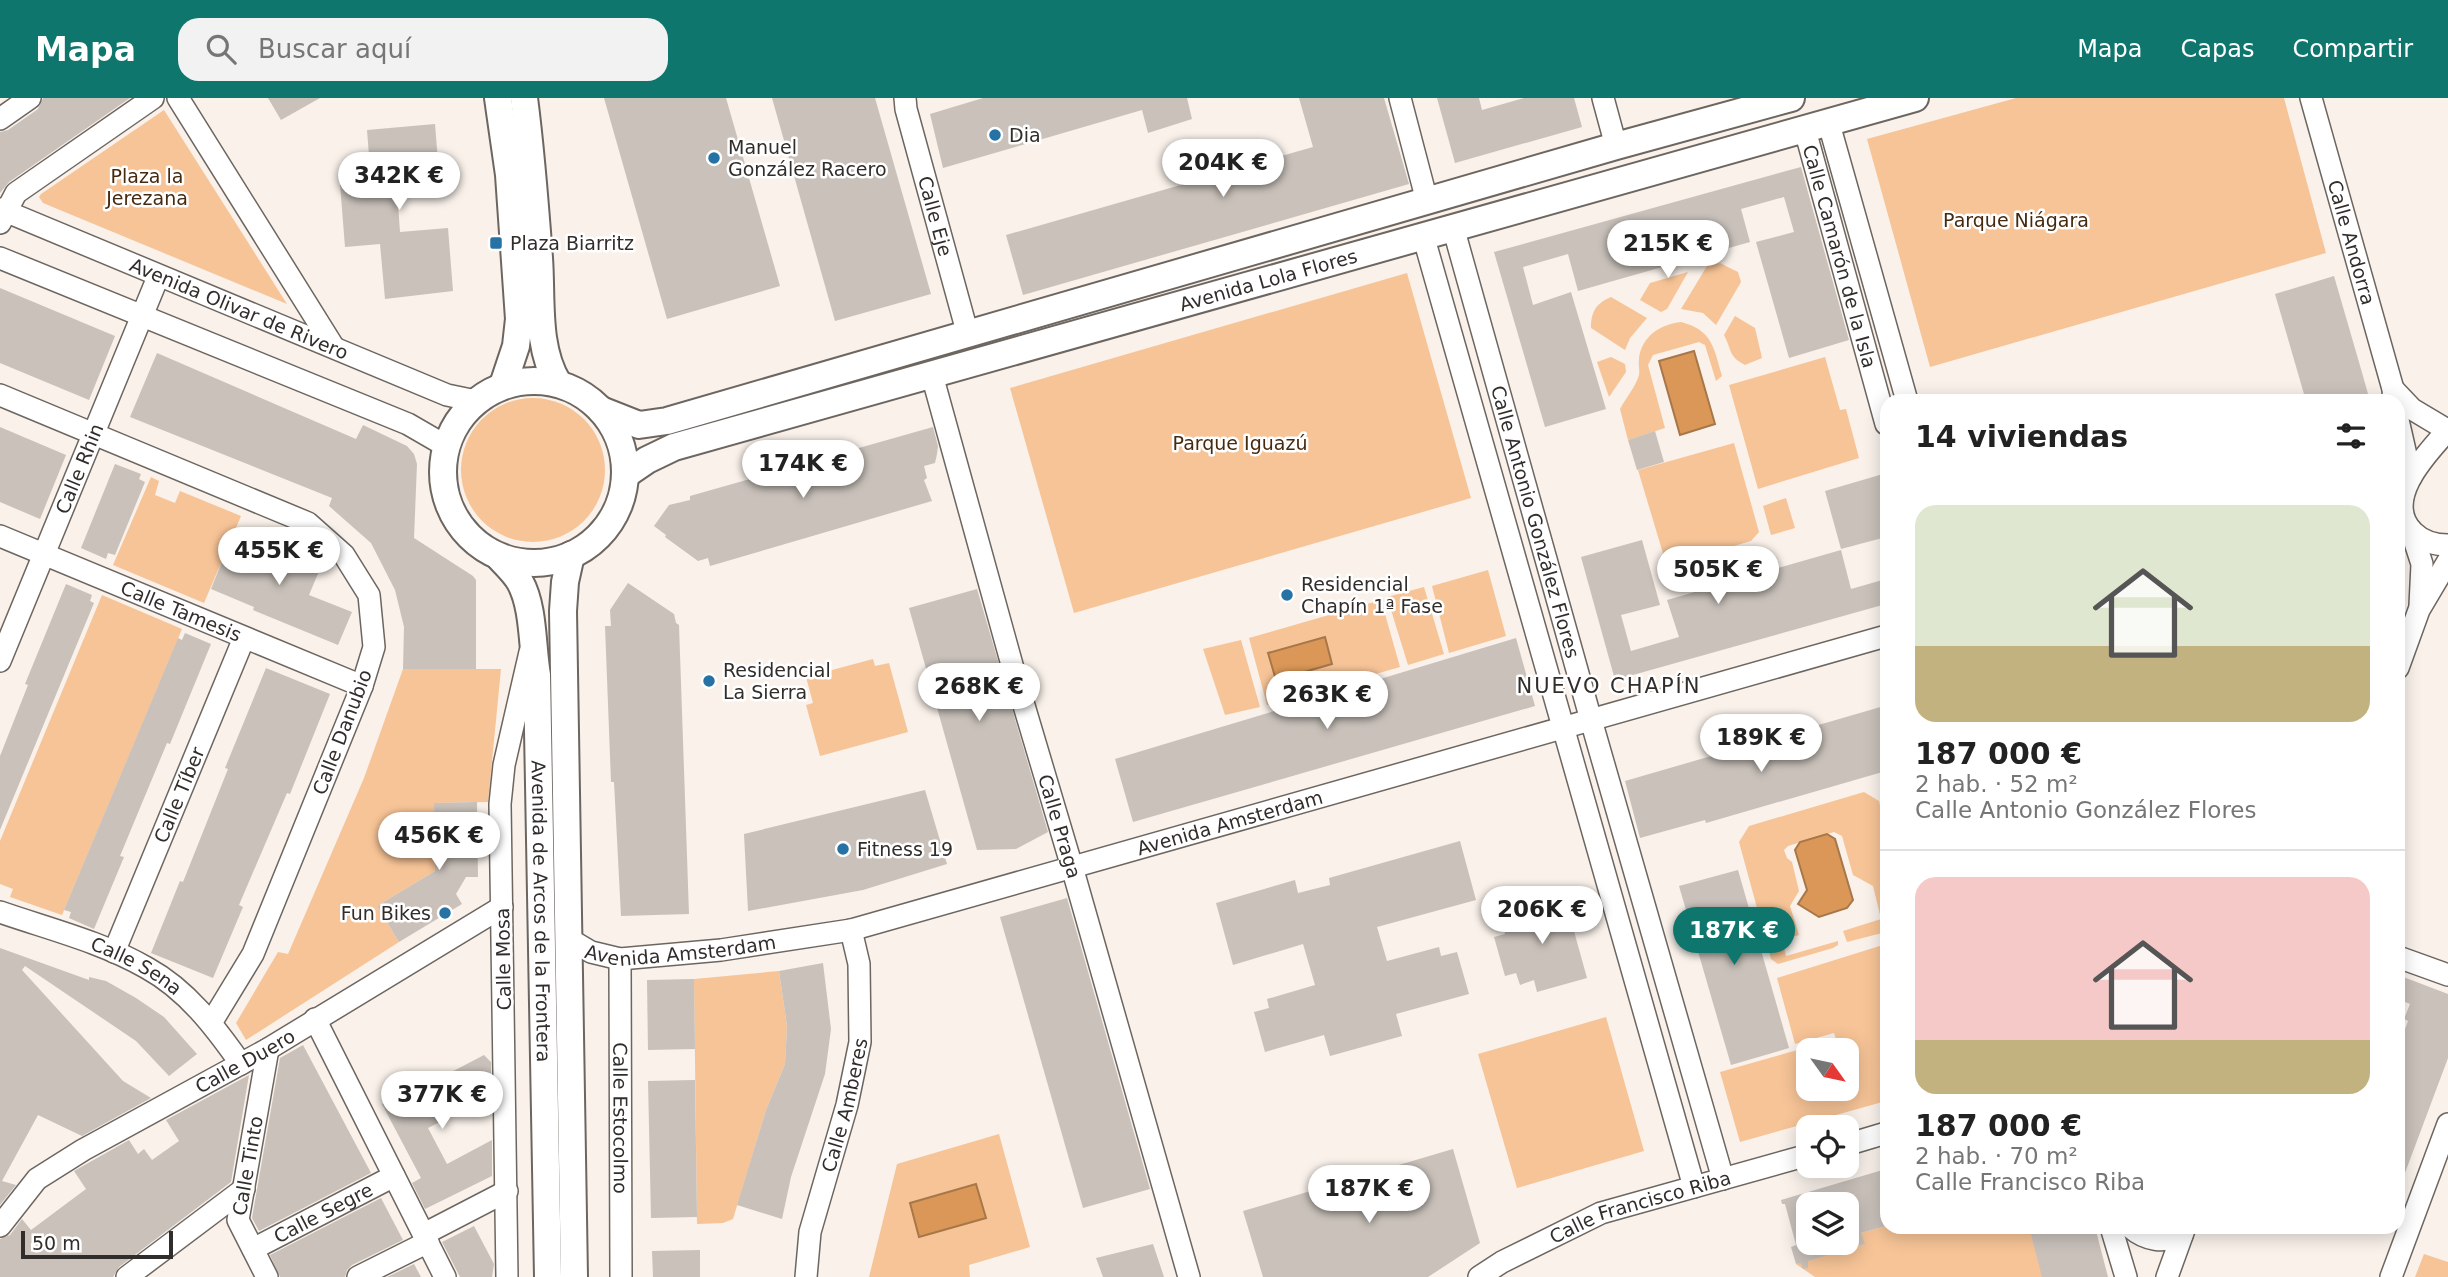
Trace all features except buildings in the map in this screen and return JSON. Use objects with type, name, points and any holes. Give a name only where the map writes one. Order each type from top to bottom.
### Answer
[{"type":"main road","points":[[498,98],[509,174],[519,319],[516,346],[503,385]]},
{"type":"main road","points":[[524,98],[533,163],[543,340],[551,371],[558,383]]},
{"type":"main road","name":"Avenida Lola Flores","points":[[601,410],[639,425],[660,423],[1616,146],[1791,98]]},
{"type":"main road","name":"Avenida Lola Flores","points":[[625,475],[647,460],[674,447],[1915,98]]},
{"type":"main road","points":[[527,380],[558,383],[576,390],[601,410],[618,437],[625,475],[623,492],[611,521],[597,537],[571,555],[549,562],[530,563],[499,557],[466,534],[456,520],[444,491],[442,473],[446,446],[455,425],[476,401],[503,385],[527,380]]},
{"type":"main road","name":"Avenida de Arcos de la Frontera","points":[[571,555],[563,600],[574,1277]]},
{"type":"main road","name":"Avenida de Arcos de la Frontera","points":[[499,557],[520,582],[531,612],[539,716],[548,1277]]},
{"type":"street","points":[[0,119],[30,98]]},
{"type":"street","points":[[2,215],[16,193],[153,98]]},
{"type":"street","points":[[178,98],[333,346]]},
{"type":"street","name":"Calle Eje","points":[[905,98],[968,335]]},
{"type":"street","points":[[1400,98],[1427,201]]},
{"type":"street","points":[[1603,98],[1616,146]]},
{"type":"street","name":"Calle Andorra","points":[[2311,98],[2394,394]]},
{"type":"street","name":"Calle Camarón de la Isla","points":[[1817,127],[1905,394]]},
{"type":"street","name":"Calle Camarón de la Isla","points":[[1817,127],[1880,398]]},
{"type":"street","name":"Avenida Olivar de Rivero","points":[[2,215],[333,346],[447,395],[476,401]]},
{"type":"street","name":"Calle Antonio González Flores","points":[[1453,227],[1723,1179]]},
{"type":"street","name":"Calle Antonio González Flores","points":[[1423,235],[1694,1187]]},
{"type":"street","points":[[0,258],[408,424],[446,446]]},
{"type":"street","name":"Calle Rhin","points":[[0,661],[158,276]]},
{"type":"street","name":"Calle Praga","points":[[932,375],[1014,672],[1189,1277]]},
{"type":"street","name":"Calle Danubio","points":[[0,395],[308,523],[344,555],[369,595],[374,646],[362,686],[253,954],[211,1023]]},
{"type":"street","name":"Calle Andorra","points":[[2405,404],[2448,430]]},
{"type":"street","points":[[2405,486],[2448,430]]},
{"type":"street","points":[[2405,522],[2422,540],[2448,545]]},
{"type":"street","points":[[2411,530],[2422,564],[2419,610]]},
{"type":"street","name":"Calle Tamesis","points":[[0,537],[362,686]]},
{"type":"street","points":[[2405,649],[2419,610],[2448,561]]},
{"type":"street","name":"Calle Tíber","points":[[114,952],[244,638]]},
{"type":"street","name":"Avenida Amsterdam","points":[[569,939],[591,952],[620,959],[721,950],[850,930],[1880,638]]},
{"type":"street","name":"Calle Mosa","points":[[508,1277],[500,804],[504,765],[532,644]]},
{"type":"street","name":"Calle Duero","points":[[0,1226],[37,1179],[83,1150],[268,1049],[502,907]]},
{"type":"street","name":"Calle Sena","points":[[0,912],[114,952],[159,976],[181,992],[211,1023],[241,1064]]},
{"type":"street","name":"Calle Amberes","points":[[806,1277],[810,1232],[847,1105],[860,1042],[859,964],[850,930]]},
{"type":"street","name":"Calle Estocolmo","points":[[620,959],[621,1277]]},
{"type":"street","points":[[2405,960],[2448,975]]},
{"type":"street","points":[[315,1019],[445,1277]]},
{"type":"street","name":"Calle Tinto","points":[[267,1277],[238,1220],[268,1049]]},
{"type":"street","points":[[1859,1140],[1880,1135]]},
{"type":"street","points":[[2391,1277],[2446,1137]]},
{"type":"street","name":"Calle Francisco Riba","points":[[1479,1277],[1507,1259],[1601,1213],[1796,1158]]},
{"type":"street","name":"Calle Segre","points":[[253,1249],[394,1176]]},
{"type":"street","points":[[127,1277],[244,1189]]},
{"type":"street","points":[[358,1277],[508,1191]]},
{"type":"street","points":[[2114,1234],[2126,1277]]},
{"type":"street","points":[[2143,1234],[2155,1240],[2168,1241],[2179,1234]]},
{"type":"street","points":[[2167,1277],[2183,1234]]},
{"type":"green space","name":"Parque Niágara","points":[[2016,98],[2284,98],[2326,253],[1930,367],[1867,139]]},
{"type":"green space","name":"Plaza la Jerezana","points":[[164,110],[287,304],[43,203],[39,197]]},
{"type":"green space","points":[[1720,263],[1738,272],[1741,282],[1716,325],[1703,313],[1681,309],[1707,266]]},
{"type":"green space","points":[[1688,272],[1667,309],[1661,312],[1640,300],[1650,283]]},
{"type":"green space","name":"Parque Iguazú","points":[[1407,273],[1471,498],[1074,613],[1010,388]]},
{"type":"green space","points":[[1611,297],[1647,318],[1630,338],[1625,350],[1591,328],[1595,309]]},
{"type":"green space","points":[[1735,316],[1755,328],[1762,358],[1745,365],[1733,356],[1724,335]]},
{"type":"green space","points":[[1681,322],[1706,335],[1714,349],[1722,376],[1716,381],[1705,345],[1699,342],[1653,355],[1648,365],[1665,428],[1628,440],[1620,409],[1638,379],[1639,360],[1644,343],[1660,328]]},
{"type":"green space","points":[[1611,357],[1625,364],[1626,372],[1609,397],[1597,362]]},
{"type":"green space","points":[[1825,357],[1840,410],[1846,409],[1859,458],[1758,489],[1729,385]]},
{"type":"green space","points":[[533,398],[560,404],[584,419],[599,443],[605,470],[599,497],[584,521],[560,536],[533,542],[506,536],[482,521],[467,497],[461,470],[467,443],[482,419],[506,404]]},
{"type":"green space","points":[[1734,443],[1759,532],[1751,541],[1672,564],[1665,560],[1638,470]]},
{"type":"green space","points":[[151,477],[159,481],[155,495],[175,503],[180,491],[241,516],[204,603],[113,565]]},
{"type":"green space","points":[[1786,498],[1795,528],[1771,535],[1763,506]]},
{"type":"green space","points":[[1488,570],[1506,636],[1449,653],[1432,586]]},
{"type":"green space","points":[[1424,587],[1444,654],[1408,665],[1387,597]]},
{"type":"green space","points":[[102,595],[182,629],[62,915],[10,897],[13,889],[0,884],[0,841]]},
{"type":"green space","points":[[1381,600],[1400,667],[1267,705],[1249,638]]},
{"type":"green space","points":[[1241,640],[1260,707],[1225,715],[1203,649]]},
{"type":"green space","points":[[873,659],[875,666],[889,663],[908,732],[820,756],[806,705],[813,703],[806,677]]},
{"type":"green space","points":[[403,669],[501,669],[488,802],[434,803],[435,871],[377,906],[399,942],[246,1040],[236,1023],[278,952],[288,954],[364,778]]},
{"type":"green space","points":[[1864,792],[1879,801],[1880,915],[1873,886],[1853,875],[1842,836],[1834,832],[1788,846],[1784,850],[1792,862],[1799,891],[1790,906],[1799,935],[1782,940],[1786,956],[1838,941],[1838,945],[1778,964],[1771,959],[1739,842],[1749,826]]},
{"type":"green space","points":[[1880,919],[1880,934],[1847,942],[1843,931]]},
{"type":"green space","points":[[1880,946],[1880,1103],[1836,1115],[1796,1115],[1796,1126],[1740,1142],[1720,1072],[1796,1050],[1796,1101],[1859,1101],[1859,1038],[1836,1038],[1834,1033],[1816,1038],[1796,1038],[1796,1044],[1777,978]]},
{"type":"green space","points":[[779,971],[787,1026],[785,1064],[766,1110],[733,1219],[723,1223],[697,1224],[694,979]]},
{"type":"green space","points":[[1606,1017],[1644,1151],[1517,1188],[1478,1054]]},
{"type":"green space","points":[[999,1134],[1030,1247],[969,1265],[970,1277],[869,1277],[897,1164]]},
{"type":"green space","points":[[1880,1228],[1880,1234],[2031,1234],[2043,1277],[1815,1277],[1796,1264],[1827,1255],[1859,1255],[1859,1245],[1864,1244],[1861,1233]]},
{"type":"green space","points":[[2424,1254],[2448,1262],[2448,1277],[2415,1277]]},
{"type":"shaded area","points":[[1694,351],[1715,424],[1680,435],[1659,361]]},
{"type":"shaded area","points":[[1325,637],[1332,664],[1276,680],[1268,653]]},
{"type":"shaded area","points":[[1827,834],[1835,839],[1853,900],[1847,908],[1819,917],[1798,904],[1807,890],[1795,850],[1800,842]]},
{"type":"shaded area","points":[[976,1184],[986,1218],[919,1237],[910,1203]]},
{"type":"place","name":"Dia","points":[[995,135]]},
{"type":"place","name":"Manuel González Racero","points":[[714,158]]},
{"type":"place","name":"Plaza Biarritz","points":[[496,243]]},
{"type":"place","name":"Residencial Chapín 1ª Fase","points":[[1287,595]]},
{"type":"place","name":"Residencial La Sierra","points":[[709,681]]},
{"type":"place","name":"Fitness 19","points":[[843,849]]},
{"type":"place","name":"Fun Bikes","points":[[445,913]]},
{"type":"district","name":"NUEVO CHAPÍN","points":[[1609,686]]}]
